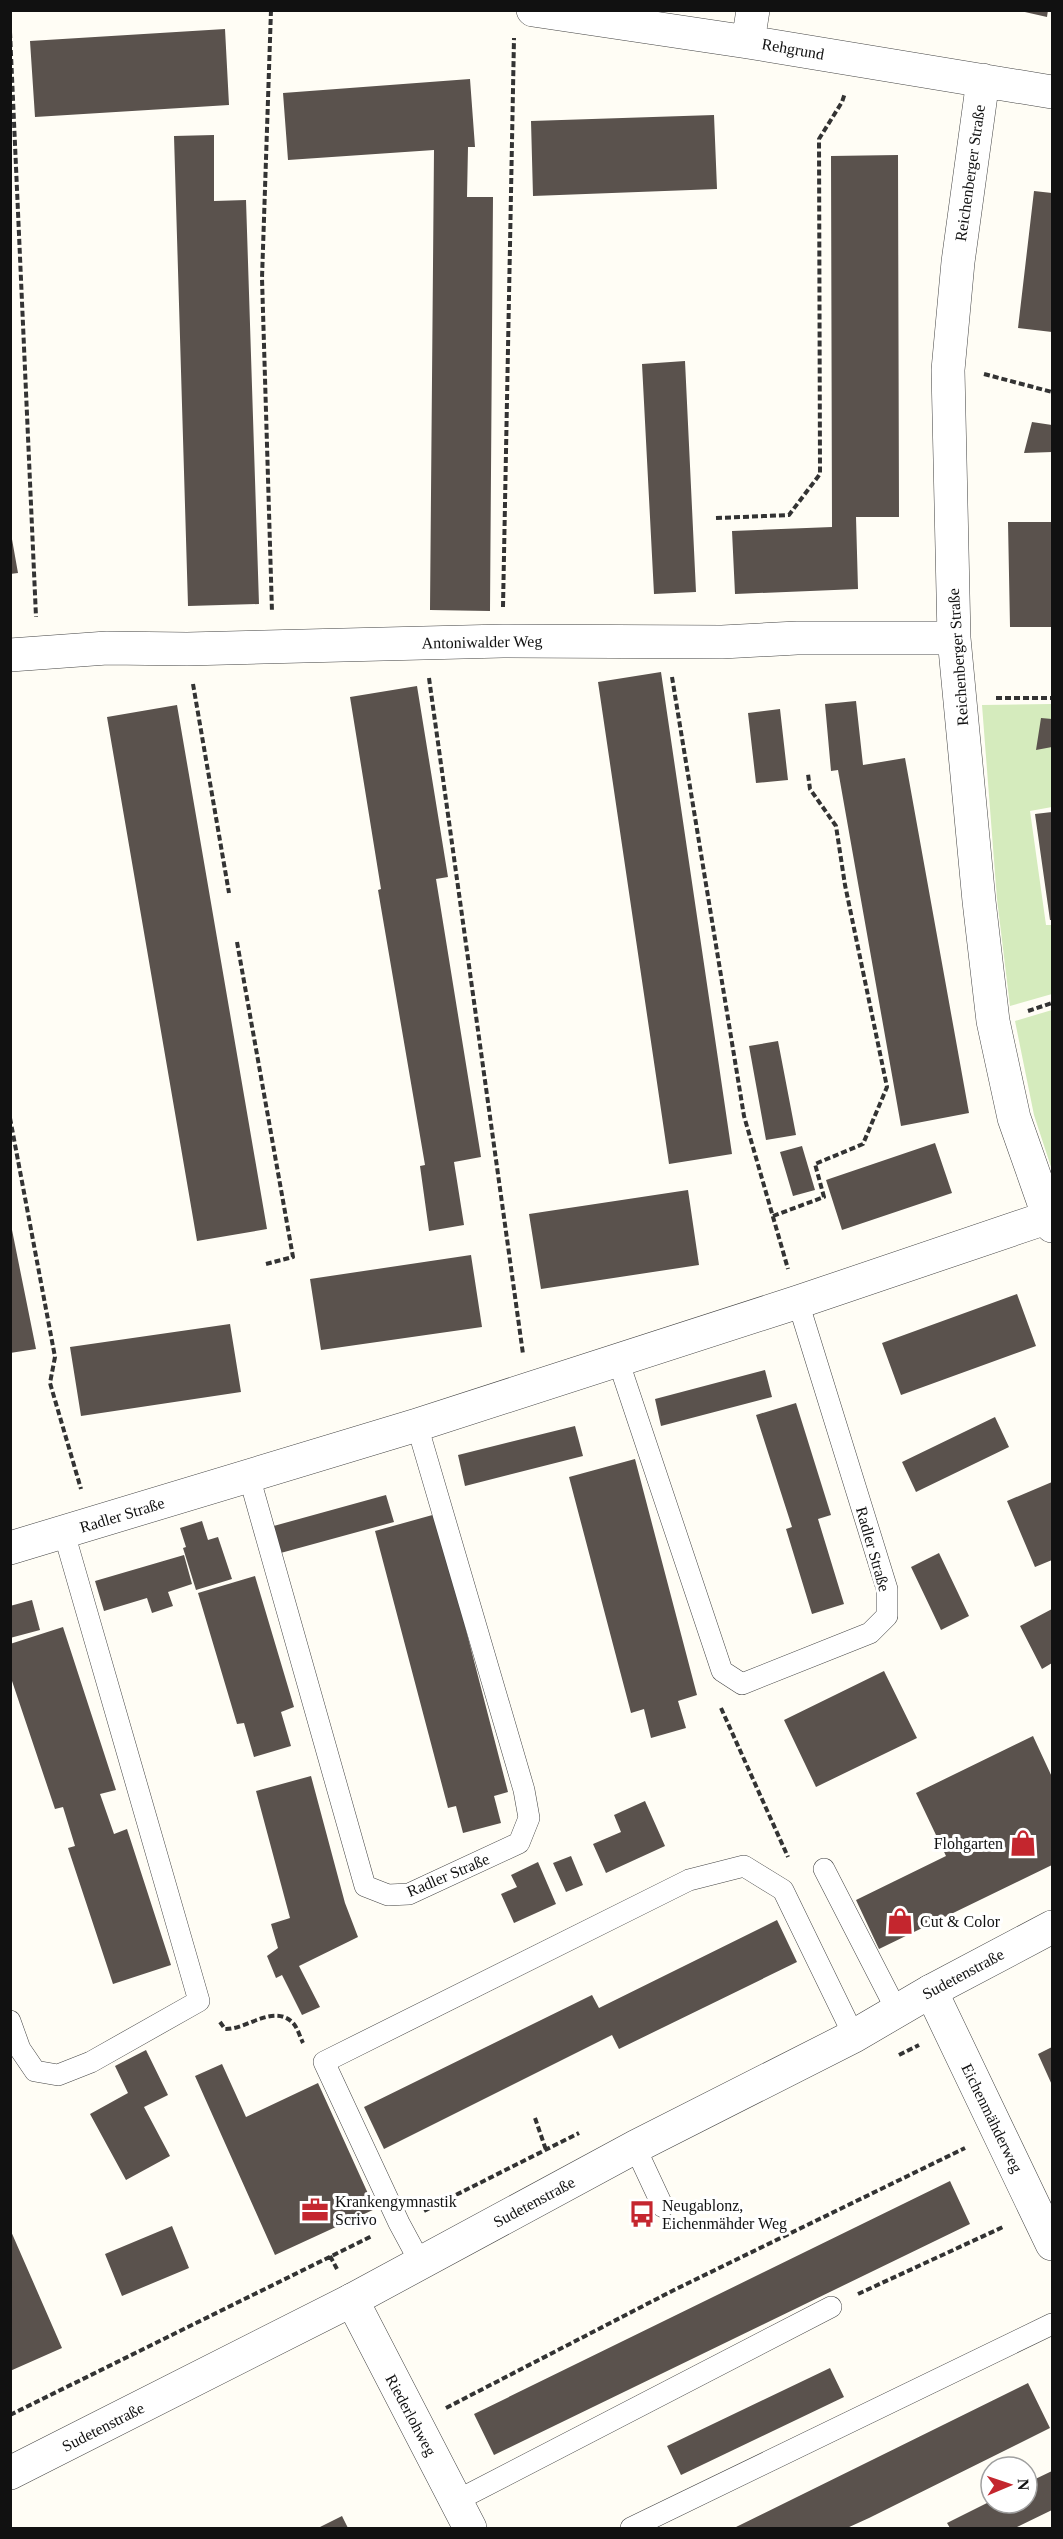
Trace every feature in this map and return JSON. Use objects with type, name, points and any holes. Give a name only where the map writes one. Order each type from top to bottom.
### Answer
[{"type":"street","name":"Rehgrund","points":[[524,22],[750,26],[854,59],[1053,92]]},
{"type":"street","name":"Reichenberger Straße","points":[[983,80],[958,262],[948,370],[954,638],[993,1021],[1014,1118],[1051,1221]]},
{"type":"street","name":"Antoniwalder Weg","points":[[24,654],[107,648],[187,650],[502,640],[954,638]]},
{"type":"street","name":"Radler Straße","points":[[10,1548],[417,1425],[1051,1221]]},
{"type":"street","name":"Sudetenstraße","points":[[11,2473],[352,2300],[635,2147],[854,2036],[931,1991],[1053,1927]]},
{"type":"street","name":"Eichenmähderweg","points":[[931,1991],[1053,2244]]},
{"type":"street","name":"Riederlohweg","points":[[352,2300],[463,2515]]},
{"type":"lane","name":"Radler Straße","points":[[722,1671],[742,1684],[870,1632],[887,1616],[887,1589],[798,1302]]},
{"type":"lane","points":[[618,1360],[722,1671]]},
{"type":"lane","name":"Radler Straße","points":[[249,1476],[365,1886],[388,1895],[409,1894],[519,1843],[529,1818],[524,1790],[417,1425]]},
{"type":"lane","name":"Radler Straße","points":[[77,1529],[200,2001]]},
{"type":"lane","points":[[420,2262],[399,2223],[324,2062],[689,1880],[744,1866],[783,1890],[854,2036]]},
{"type":"lane","points":[[824,1869],[897,2011]]},
{"type":"lane","points":[[10,2021],[20,2049],[35,2071],[58,2075],[91,2062],[200,2001]]},
{"type":"lane","points":[[635,2147],[663,2207]]},
{"type":"lane","points":[[463,2515],[831,2307]]},
{"type":"lane","points":[[631,2529],[1053,2324]]},
{"type":"path","points":[[271,10],[262,278],[273,647]]},
{"type":"path","points":[[502,640],[524,22]]},
{"type":"path","points":[[10,32],[24,654]]},
{"type":"path","points":[[716,518],[789,515],[820,474],[819,139],[843,102],[854,59]]},
{"type":"path","points":[[948,370],[994,375],[1053,392]]},
{"type":"path","points":[[666,641],[744,1116],[798,1302]]},
{"type":"path","points":[[424,643],[527,1388]]},
{"type":"path","points":[[187,650],[229,893]]},
{"type":"path","points":[[959,698],[1053,698]]},
{"type":"path","points":[[773,1216],[824,1197],[814,1164],[863,1144],[887,1087],[845,885],[837,826],[810,789],[808,774]]},
{"type":"path","points":[[237,942],[293,1257],[266,1264]]},
{"type":"path","points":[[10,1118],[55,1357],[50,1383],[77,1529]]},
{"type":"path","points":[[722,1671],[721,1708],[788,1858]]},
{"type":"path","points":[[200,2001],[225,2029],[235,2029],[269,2016],[280,2015],[293,2022],[309,2056],[324,2062]]},
{"type":"path","points":[[535,2118],[546,2150]]},
{"type":"path","points":[[10,2415],[587,2129]]},
{"type":"path","points":[[416,2424],[674,2290],[998,2132]]},
{"type":"path","points":[[831,2307],[1037,2211]]},
{"type":"green space","points":[[1052,704],[1052,807],[1030,811],[1046,925],[1052,925],[1052,994],[1010,1006],[997,899],[982,705]]},
{"type":"green space","points":[[1052,1010],[1052,1170],[1034,1115],[1015,1021]]},
{"type":"building","points":[[1016,10],[1048,10],[1047,17]]},
{"type":"building","points":[[225,29],[229,105],[35,117],[30,41]]},
{"type":"building","points":[[470,79],[475,147],[468,147],[467,197],[493,197],[490,611],[430,610],[434,150],[288,160],[283,93]]},
{"type":"building","points":[[714,115],[717,189],[533,196],[531,121]]},
{"type":"building","points":[[214,135],[214,201],[246,200],[259,604],[188,606],[174,136]]},
{"type":"building","points":[[898,155],[899,517],[856,517],[858,589],[735,594],[732,531],[832,527],[831,156]]},
{"type":"building","points":[[1034,191],[1052,193],[1052,332],[1018,328]]},
{"type":"building","points":[[685,361],[696,592],[654,594],[642,364]]},
{"type":"building","points":[[1032,422],[1052,425],[1052,452],[1024,453]]},
{"type":"building","points":[[1008,522],[1052,522],[1052,627],[1010,627]]},
{"type":"building","points":[[10,528],[18,573],[10,574]]},
{"type":"building","points":[[661,672],[732,1154],[669,1164],[598,682]]},
{"type":"building","points":[[417,686],[448,877],[436,879],[481,1157],[454,1162],[464,1225],[429,1231],[420,1166],[425,1165],[378,890],[381,889],[350,697]]},
{"type":"building","points":[[856,701],[863,765],[905,758],[969,1113],[901,1126],[838,770],[831,771],[825,704]]},
{"type":"building","points":[[177,705],[267,1229],[197,1241],[107,717]]},
{"type":"building","points":[[780,709],[788,780],[756,783],[748,713]]},
{"type":"building","points":[[1041,718],[1052,719],[1052,747],[1036,750]]},
{"type":"building","points":[[1052,812],[1052,920],[1050,920],[1035,814]]},
{"type":"building","points":[[778,1041],[796,1135],[766,1140],[749,1046]]},
{"type":"building","points":[[935,1143],[952,1193],[842,1230],[826,1180]]},
{"type":"building","points":[[802,1146],[815,1190],[793,1196],[780,1152]]},
{"type":"building","points":[[688,1190],[699,1265],[541,1289],[529,1214]]},
{"type":"building","points":[[10,1220],[36,1349],[10,1353]]},
{"type":"building","points":[[471,1255],[482,1327],[321,1350],[310,1279]]},
{"type":"building","points":[[1017,1294],[1036,1346],[901,1395],[882,1343]]},
{"type":"building","points":[[230,1324],[241,1392],[81,1416],[70,1347]]},
{"type":"building","points":[[765,1370],[772,1397],[661,1426],[655,1399]]},
{"type":"building","points":[[796,1403],[831,1515],[818,1519],[844,1604],[812,1614],[786,1529],[792,1527],[756,1415]]},
{"type":"building","points":[[995,1417],[1009,1447],[916,1492],[902,1462]]},
{"type":"building","points":[[575,1426],[583,1456],[465,1486],[458,1455]]},
{"type":"building","points":[[635,1459],[697,1695],[678,1701],[686,1728],[651,1738],[644,1709],[631,1713],[569,1477]]},
{"type":"building","points":[[1052,1482],[1052,1560],[1035,1567],[1007,1501]]},
{"type":"building","points":[[386,1495],[394,1522],[277,1554],[270,1527]]},
{"type":"building","points":[[436,1514],[508,1792],[494,1796],[501,1823],[463,1833],[456,1806],[448,1808],[375,1531]]},
{"type":"building","points":[[202,1521],[208,1540],[218,1537],[232,1579],[196,1590],[183,1548],[186,1547],[180,1528]]},
{"type":"building","points":[[939,1553],[969,1616],[941,1630],[911,1567]]},
{"type":"building","points":[[184,1555],[192,1584],[168,1592],[173,1606],[152,1613],[147,1598],[104,1611],[95,1581]]},
{"type":"building","points":[[255,1576],[294,1707],[281,1712],[291,1746],[254,1757],[244,1723],[237,1724],[198,1593]]},
{"type":"building","points":[[32,1600],[40,1630],[10,1638],[10,1606]]},
{"type":"building","points":[[1052,1609],[1052,1663],[1042,1669],[1020,1626]]},
{"type":"building","points":[[63,1627],[116,1790],[100,1794],[114,1834],[127,1829],[171,1965],[113,1984],[68,1848],[75,1846],[63,1807],[55,1809],[10,1675],[10,1644]]},
{"type":"building","points":[[884,1671],[917,1738],[816,1787],[784,1720]]},
{"type":"building","points":[[1033,1736],[1052,1777],[1052,1865],[879,1949],[856,1900],[946,1856],[916,1793]]},
{"type":"building","points":[[311,1776],[345,1903],[358,1937],[299,1966],[320,2007],[302,2015],[282,1975],[276,1978],[267,1956],[278,1948],[271,1924],[290,1918],[256,1791]]},
{"type":"building","points":[[645,1801],[665,1846],[606,1873],[593,1844],[621,1832],[614,1815]]},
{"type":"building","points":[[571,1856],[583,1885],[566,1892],[553,1863]]},
{"type":"building","points":[[538,1862],[556,1904],[514,1923],[501,1894],[517,1887],[511,1875]]},
{"type":"building","points":[[777,1920],[797,1962],[619,2049],[612,2035],[384,2149],[364,2107],[592,1995],[599,2008]]},
{"type":"building","points":[[1052,2047],[1052,2085],[1038,2054]]},
{"type":"building","points":[[146,2050],[168,2095],[144,2107],[170,2156],[126,2180],[90,2114],[128,2093],[115,2066]]},
{"type":"building","points":[[222,2064],[246,2117],[318,2083],[375,2209],[275,2255],[195,2076]]},
{"type":"building","points":[[950,2181],[970,2224],[494,2455],[474,2414]]},
{"type":"building","points":[[172,2226],[189,2268],[122,2296],[105,2254]]},
{"type":"building","points":[[10,2229],[62,2348],[10,2371]]},
{"type":"building","points":[[830,2368],[844,2397],[681,2475],[667,2446]]},
{"type":"building","points":[[1028,2383],[1050,2428],[996,2455],[979,2455],[979,2463],[847,2528],[734,2528]]},
{"type":"building","points":[[1052,2471],[1052,2510],[1015,2528],[950,2528],[947,2523],[979,2507],[979,2515],[1039,2515],[1039,2477]]},
{"type":"building","points":[[342,2516],[348,2528],[318,2528]]},
{"type":"place","name":"Flohgarten","points":[[1023,1843]]},
{"type":"place","name":"Cut & Color","points":[[900,1921]]},
{"type":"place","name":"Krankengymnastik Scrivo","points":[[315,2210]]},
{"type":"place","name":"Neugablonz, Eichenmähder Weg","points":[[642,2214]]}]
